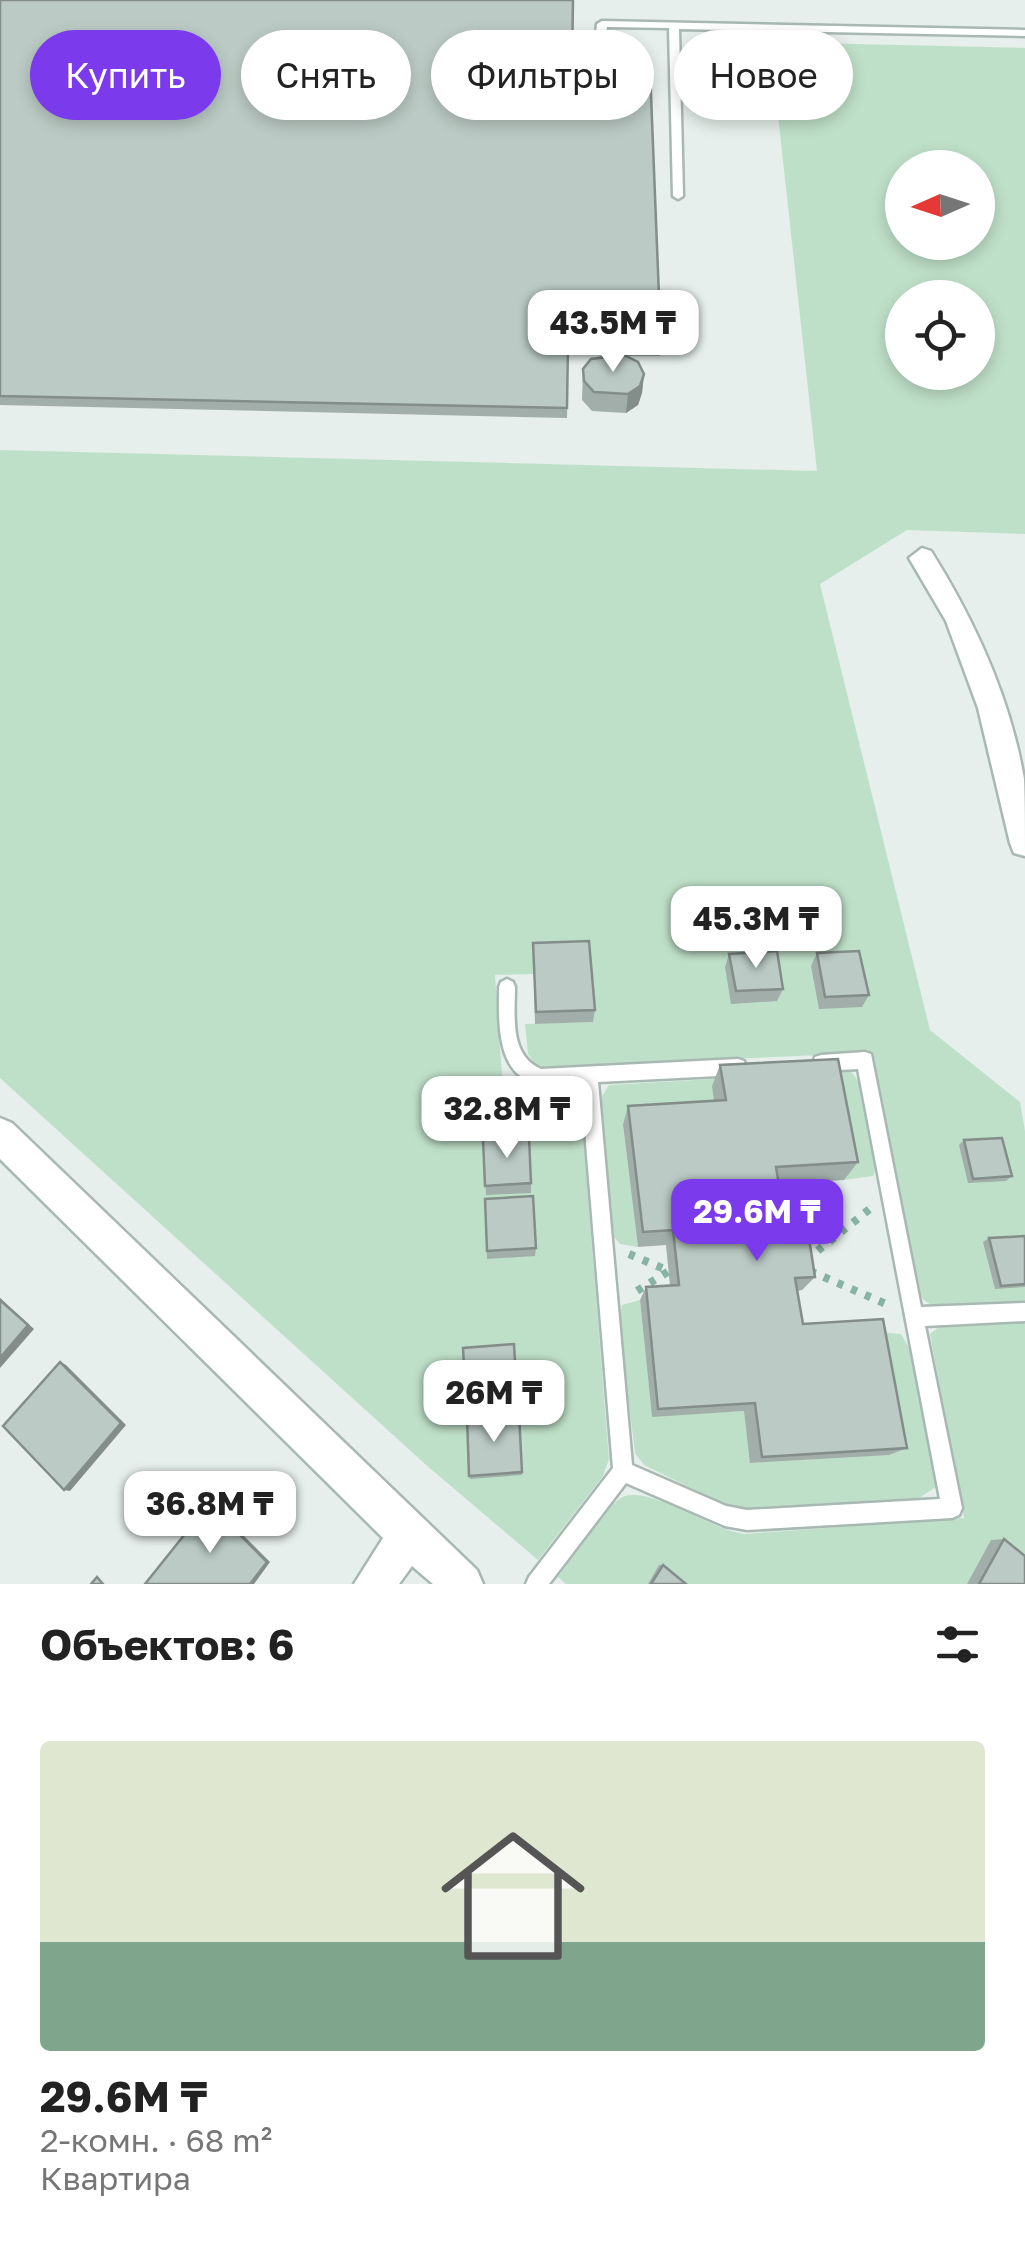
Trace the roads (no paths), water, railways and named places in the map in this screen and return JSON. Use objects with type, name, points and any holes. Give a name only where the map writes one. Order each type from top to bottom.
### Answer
[{"type":"street","points":[[922,558],[959,618],[986,690],[1025,843]]},
{"type":"street","points":[[0,1135],[408,1536],[463,1584]]},
{"type":"street","points":[[374,1584],[408,1536]]},
{"type":"lane","points":[[599,30],[599,26],[674,25],[1025,33]]},
{"type":"lane","points":[[674,25],[678,196]]},
{"type":"lane","points":[[507,987],[509,1040],[516,1067],[541,1078],[754,1066]]},
{"type":"lane","points":[[623,1471],[724,1516],[747,1520],[952,1508],[865,1060],[810,1063]]},
{"type":"lane","points":[[536,1584],[623,1471],[589,1076]]},
{"type":"lane","points":[[914,1317],[1025,1312]]}]
